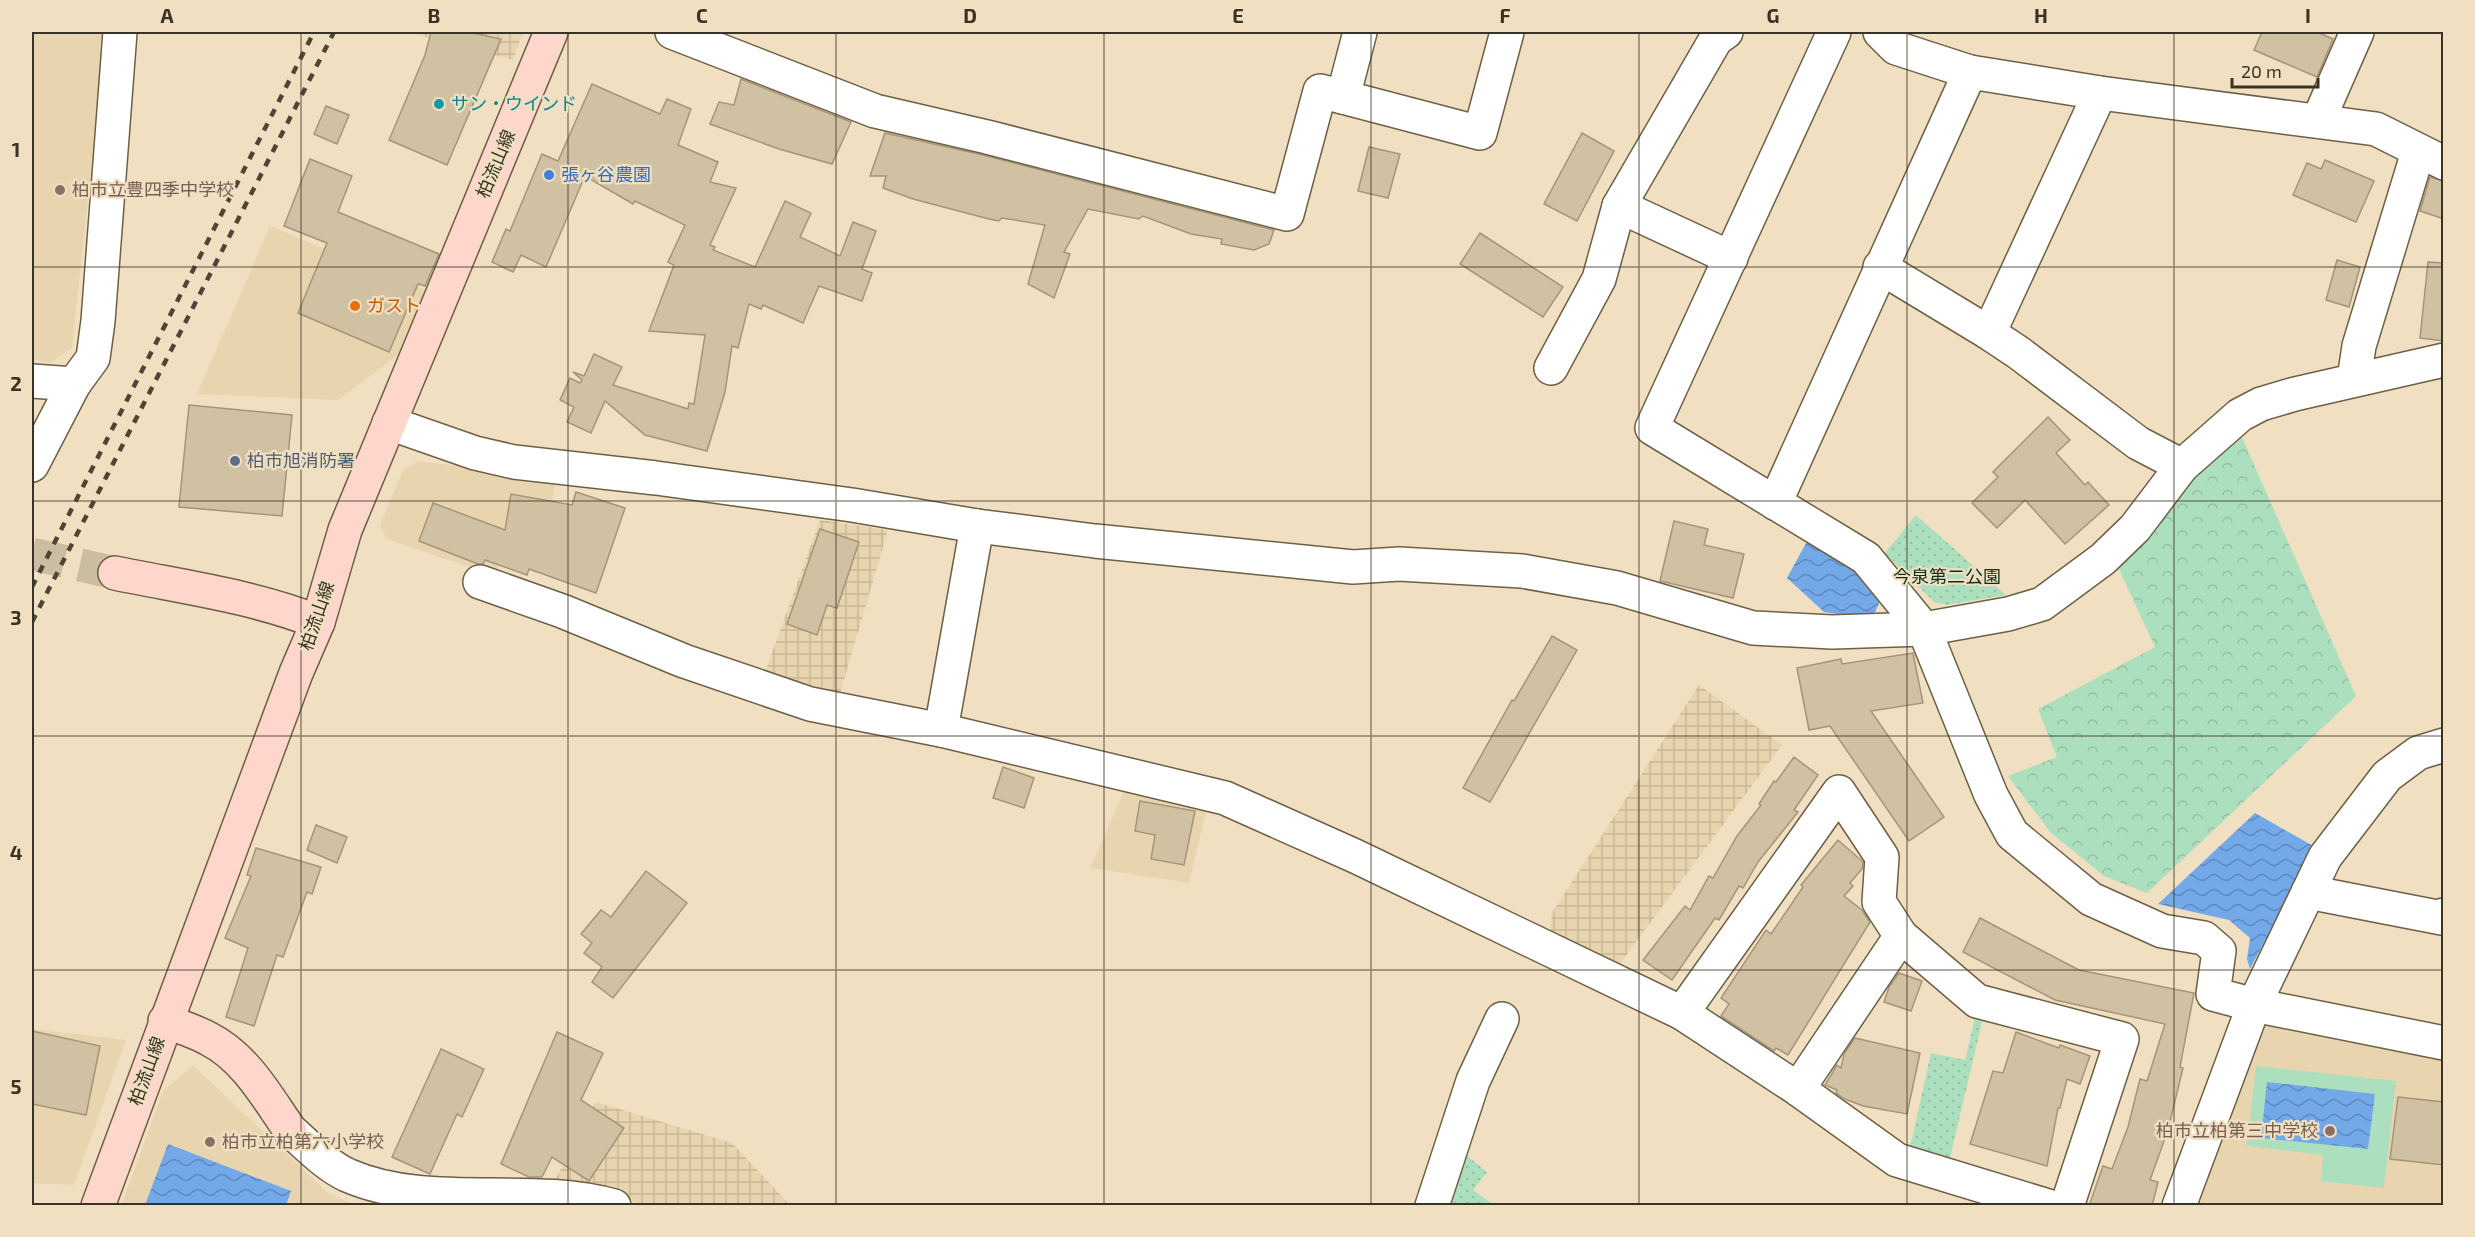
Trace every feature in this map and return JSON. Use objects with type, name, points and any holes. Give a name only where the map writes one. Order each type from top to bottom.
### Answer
[{"type":"main road","name":"柏流山線","points":[[98,1206],[296,673],[318,622],[345,530],[551,32]]},
{"type":"main road","points":[[115,573],[254,601],[288,610],[318,622]]},
{"type":"main road","points":[[165,1021],[211,1039],[230,1053],[247,1068],[290,1130]]},
{"type":"street","points":[[32,465],[74,384],[93,358],[120,32]]},
{"type":"street","points":[[672,32],[875,111],[987,137],[1287,214],[1320,92],[1480,133],[1507,32]]},
{"type":"street","points":[[1343,98],[1360,32]]},
{"type":"street","points":[[1551,368],[1599,279],[1619,206],[1716,39],[1726,32]]},
{"type":"street","points":[[1834,32],[1652,428],[1866,558],[1924,629],[1991,795],[2012,834],[2091,899],[2162,931],[2204,938],[2219,951],[2213,994],[2254,1005],[2444,1043]]},
{"type":"street","points":[[1880,32],[1896,48],[1970,72],[2100,93],[2376,129],[2431,157],[2359,346],[2354,380]]},
{"type":"street","points":[[2318,121],[2357,32]]},
{"type":"street","points":[[1775,503],[1970,72]]},
{"type":"street","points":[[1989,333],[2100,93]]},
{"type":"street","points":[[1619,206],[1731,258]]},
{"type":"street","points":[[1880,267],[2019,353],[2138,443],[2182,466]]},
{"type":"street","points":[[389,423],[475,453],[514,462],[656,478],[852,505],[977,526],[1353,567],[1399,564],[1522,571],[1617,588],[1754,628],[1832,632],[1924,629],[2008,615],[2042,604],[2103,559],[2127,536],[2182,466],[2240,415],[2261,404],[2444,360]]},
{"type":"street","points":[[32,381],[74,384]]},
{"type":"street","points":[[941,730],[977,526]]},
{"type":"street","points":[[480,582],[562,611],[684,661],[810,704],[941,730],[1226,798],[1355,856],[1682,1013],[1798,1089],[1896,1160],[2048,1206]]},
{"type":"street","points":[[2179,1206],[2254,1005],[2325,856],[2386,776],[2418,753],[2444,745]]},
{"type":"street","points":[[1682,1013],[1839,792],[1882,857],[1879,902],[1901,936],[1977,1001],[2122,1039],[2067,1206]]},
{"type":"street","points":[[2308,892],[2442,918],[2444,915]]},
{"type":"street","points":[[1798,1089],[1901,936]]},
{"type":"street","points":[[1432,1206],[1473,1081],[1502,1019]]},
{"type":"street","points":[[290,1130],[319,1156],[346,1175],[386,1188],[428,1194],[553,1196],[584,1199],[614,1206]]},
{"type":"shaded area","name":"柏市立豊四季中学校","points":[[32,32],[106,32],[72,348],[50,363],[32,358]]},
{"type":"shaded area","points":[[415,32],[523,32],[513,60],[414,34]]},
{"type":"shaded area","points":[[270,226],[425,290],[398,355],[338,400],[197,394]]},
{"type":"shaded area","points":[[418,461],[556,478],[547,529],[506,521],[496,576],[387,539],[380,525],[403,470]]},
{"type":"shaded area","points":[[820,520],[888,530],[840,693],[764,675]]},
{"type":"shaded area","points":[[1699,685],[1782,745],[1619,965],[1550,932],[1552,913]]},
{"type":"shaded area","points":[[1126,787],[1208,804],[1189,883],[1090,868]]},
{"type":"shaded area","name":"柏市立柏第三中学校","points":[[2259,1022],[2443,1056],[2443,1205],[2188,1206]]},
{"type":"shaded area","points":[[32,1029],[126,1040],[74,1185],[32,1183]]},
{"type":"shaded area","name":"柏市立柏第六小学校","points":[[193,1065],[328,1193],[356,1205],[121,1206],[163,1091]]},
{"type":"shaded area","points":[[596,1102],[732,1143],[790,1205],[643,1205],[627,1199],[552,1186]]},
{"type":"green space","points":[[2240,433],[2356,696],[2147,893],[2104,876],[2051,833],[2008,776],[2057,757],[2038,709],[2155,647],[2118,567],[2199,469]]},
{"type":"green space","name":"今泉第二公園","points":[[1916,515],[2006,595],[1946,605],[1934,602],[1885,553]]},
{"type":"green space","points":[[1976,1014],[1983,1018],[1949,1162],[1910,1148],[1931,1053],[1965,1060]]},
{"type":"green space","points":[[2256,1066],[2396,1081],[2384,1188],[2321,1181],[2323,1155],[2247,1146]]},
{"type":"green space","points":[[1460,1150],[1487,1172],[1473,1190],[1494,1205],[1447,1206]]},
{"type":"water","points":[[1811,534],[1884,592],[1872,619],[1824,612],[1787,578]]},
{"type":"water","points":[[2255,813],[2315,847],[2250,969],[2247,959],[2250,938],[2229,920],[2158,904]]},
{"type":"water","points":[[2267,1082],[2375,1094],[2368,1149],[2261,1138]]},
{"type":"water","points":[[168,1144],[291,1191],[286,1205],[145,1205]]},
{"type":"building","name":"サン・ウインド","points":[[431,32],[469,32],[501,39],[447,165],[389,140],[425,55]]},
{"type":"building","points":[[2262,32],[2317,32],[2333,39],[2317,77],[2254,50]]},
{"type":"building","points":[[741,79],[851,122],[832,164],[779,149],[710,124],[719,102],[734,105]]},
{"type":"building","points":[[592,84],[660,114],[667,99],[691,109],[678,145],[718,162],[710,182],[736,188],[710,245],[715,247],[713,250],[755,267],[785,201],[811,213],[800,237],[840,256],[853,222],[876,231],[862,269],[872,273],[862,301],[819,286],[803,323],[763,305],[761,309],[749,304],[738,348],[732,346],[725,392],[707,451],[645,435],[605,401],[591,433],[567,422],[574,407],[560,400],[570,378],[580,383],[582,380],[573,372],[584,376],[594,354],[622,367],[613,385],[688,409],[689,403],[694,404],[705,335],[649,331],[674,265],[668,262],[685,225],[635,201],[633,204],[585,176],[546,267],[521,255],[513,272],[492,262],[506,229],[510,231],[542,154],[558,161]]},
{"type":"building","points":[[326,106],[349,115],[337,144],[314,134]]},
{"type":"building","points":[[885,133],[983,155],[1274,230],[1269,244],[1254,250],[1221,244],[1222,239],[1191,234],[1143,216],[1139,219],[1088,209],[1064,252],[1070,254],[1054,298],[1028,284],[1045,225],[1002,218],[999,221],[989,219],[913,199],[883,188],[886,176],[870,176]]},
{"type":"building","points":[[1582,133],[1614,151],[1577,221],[1544,204]]},
{"type":"building","points":[[1369,147],[1400,154],[1388,198],[1358,191]]},
{"type":"building","points":[[310,159],[352,176],[338,212],[439,254],[425,286],[418,284],[389,352],[298,313],[327,243],[284,226]]},
{"type":"building","points":[[2325,160],[2374,181],[2356,222],[2293,195],[2307,163],[2321,169]]},
{"type":"building","points":[[2430,177],[2444,181],[2444,219],[2420,211]]},
{"type":"building","points":[[1480,233],[1563,287],[1543,317],[1460,264]]},
{"type":"building","points":[[2337,260],[2360,267],[2349,307],[2326,300]]},
{"type":"building","points":[[2428,262],[2444,263],[2444,341],[2420,338]]},
{"type":"building","name":"柏市旭消防署","points":[[189,405],[292,415],[282,516],[179,507]]},
{"type":"building","points":[[2048,417],[2070,440],[2056,453],[2085,485],[2088,482],[2109,505],[2065,544],[2025,500],[1997,528],[1972,503],[1998,477],[1993,472]]},
{"type":"building","points":[[576,492],[625,508],[596,593],[529,569],[527,575],[485,560],[483,564],[478,564],[419,541],[433,503],[505,530],[511,494],[572,505]]},
{"type":"building","points":[[1674,521],[1708,529],[1704,545],[1744,554],[1733,598],[1660,581]]},
{"type":"building","points":[[820,529],[859,542],[837,608],[827,605],[817,635],[787,624]]},
{"type":"building","points":[[1552,636],[1577,650],[1490,802],[1463,788],[1512,700],[1514,701]]},
{"type":"building","points":[[1913,653],[1923,703],[1871,711],[1944,817],[1909,841],[1830,726],[1809,730],[1797,668],[1841,659],[1842,664]]},
{"type":"building","points":[[1794,757],[1818,775],[1794,810],[1798,812],[1758,862],[1743,888],[1739,886],[1719,920],[1715,918],[1672,980],[1643,960],[1685,906],[1690,910],[1709,876],[1713,878],[1737,836],[1761,805],[1759,804],[1774,781],[1776,782]]},
{"type":"building","points":[[1003,767],[1034,778],[1024,808],[993,798]]},
{"type":"building","points":[[1140,801],[1195,811],[1184,865],[1151,859],[1155,835],[1135,831]]},
{"type":"building","points":[[316,825],[347,837],[337,863],[307,850]]},
{"type":"building","points":[[1838,840],[1863,862],[1862,869],[1850,883],[1853,886],[1844,896],[1862,910],[1870,922],[1788,1055],[1776,1048],[1774,1051],[1721,1016],[1729,1004],[1721,998],[1766,930],[1771,934],[1803,887],[1801,885]]},
{"type":"building","points":[[256,848],[321,867],[312,894],[307,892],[283,957],[277,955],[254,1026],[226,1017],[248,948],[225,938],[251,876],[247,875]]},
{"type":"building","points":[[646,871],[687,903],[613,998],[592,982],[602,967],[584,953],[592,943],[581,934],[601,910],[611,917]]},
{"type":"building","points":[[1980,918],[2079,970],[2194,993],[2180,1067],[2183,1068],[2168,1130],[2150,1180],[2158,1182],[2152,1206],[2089,1206],[2103,1166],[2112,1169],[2128,1127],[2140,1079],[2147,1081],[2165,1024],[2055,1000],[1963,952]]},
{"type":"building","points":[[1899,973],[1922,981],[1911,1011],[1884,1002],[1889,987]]},
{"type":"building","points":[[32,1031],[100,1046],[86,1115],[32,1104]]},
{"type":"building","points":[[557,1032],[603,1053],[581,1100],[624,1128],[589,1181],[552,1157],[542,1177],[529,1177],[501,1164]]},
{"type":"building","points":[[2016,1032],[2059,1048],[2060,1045],[2090,1056],[2080,1084],[2067,1079],[2060,1108],[2058,1108],[2047,1166],[1970,1144],[1993,1071],[2003,1073]]},
{"type":"building","points":[[1855,1038],[1920,1053],[1907,1114],[1863,1106],[1845,1099],[1836,1093],[1837,1090],[1825,1085],[1837,1065],[1841,1068],[1844,1054]]},
{"type":"building","points":[[441,1049],[484,1069],[462,1117],[457,1114],[430,1174],[392,1157]]},
{"type":"building","points":[[2398,1097],[2444,1102],[2444,1165],[2390,1159]]},
{"type":"tunnel","points":[[32,554],[115,573]]},
{"type":"railway","points":[[32,587],[314,32]]},
{"type":"railway","points":[[32,622],[334,32]]},
{"type":"place","name":"サン・ウインド","points":[[439,104]]},
{"type":"place","name":"張ヶ谷農園","points":[[549,175]]},
{"type":"place","name":"柏市立豊四季中学校","points":[[60,190]]},
{"type":"place","name":"ガスト","points":[[355,306]]},
{"type":"place","name":"柏市旭消防署","points":[[235,461]]},
{"type":"place","name":"柏市立柏第三中学校","points":[[2330,1131]]},
{"type":"place","name":"柏市立柏第六小学校","points":[[210,1142]]}]
